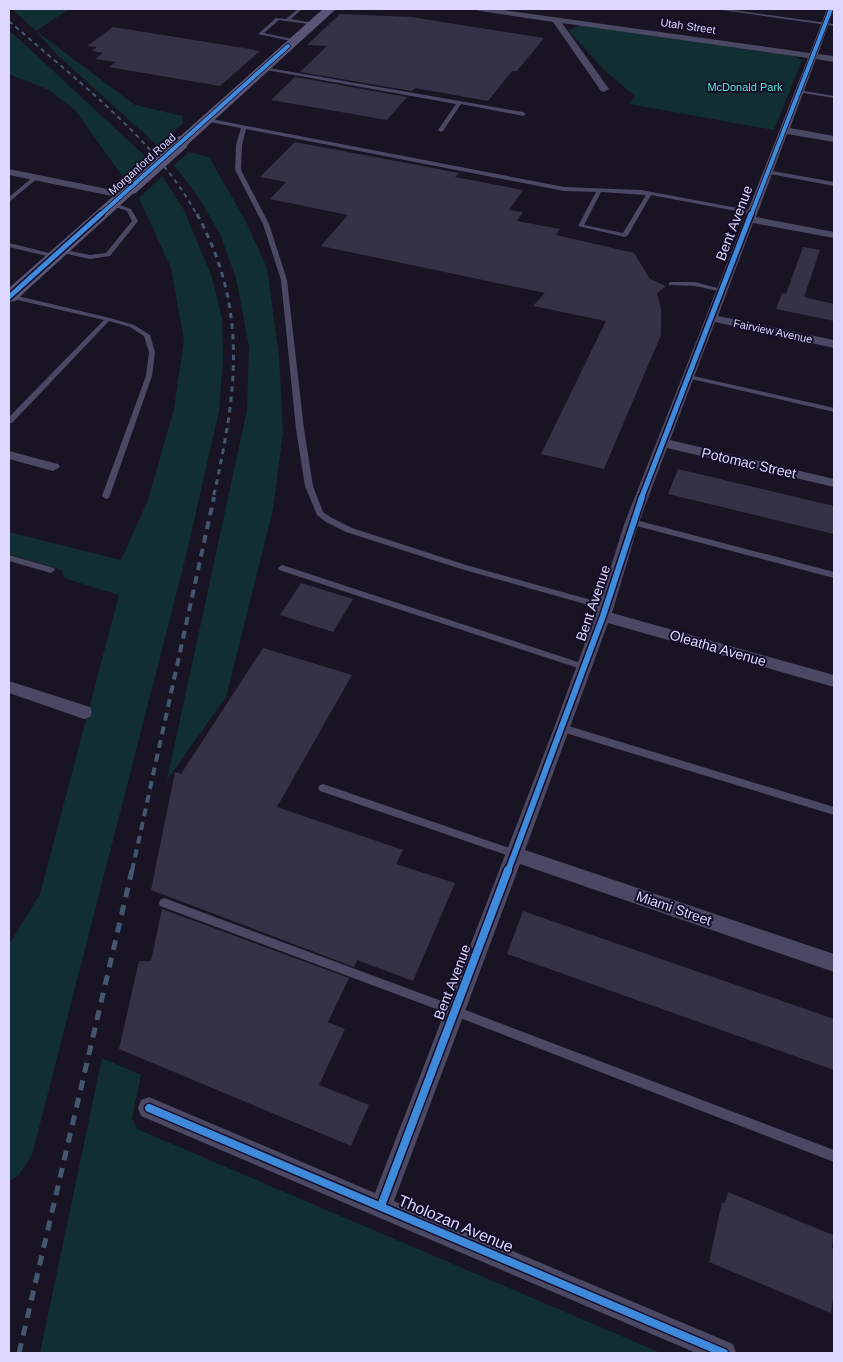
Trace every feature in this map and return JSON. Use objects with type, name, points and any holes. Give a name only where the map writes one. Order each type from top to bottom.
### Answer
[{"type":"street","name":"Morganford Road","points":[[11,293],[263,68],[289,37],[313,24],[330,9]]},
{"type":"street","name":"Utah Street","points":[[480,9],[834,59]]},
{"type":"street","name":"Bent Avenue","points":[[381,1206],[562,728],[604,611],[632,522],[812,55],[830,24],[831,9]]},
{"type":"street","points":[[556,20],[604,88]]},
{"type":"street","points":[[783,130],[834,139]]},
{"type":"street","points":[[9,172],[122,195]]},
{"type":"street","points":[[750,215],[834,235]]},
{"type":"street","name":"Fairview Avenue","points":[[712,318],[834,344]]},
{"type":"street","name":"Potomac Street","points":[[664,443],[834,483]]},
{"type":"street","points":[[9,455],[53,468]]},
{"type":"street","name":"Oleatha Avenue","points":[[604,611],[834,681]]},
{"type":"street","points":[[9,687],[84,712]]},
{"type":"street","name":"Miami Street","points":[[514,854],[834,963]]},
{"type":"street","name":"Tholozan Avenue","points":[[149,1108],[724,1353]]},
{"type":"lane","points":[[281,23],[288,20],[300,9]]},
{"type":"lane","points":[[717,9],[830,24]]},
{"type":"lane","points":[[289,37],[260,34],[278,18],[313,24]]},
{"type":"lane","points":[[288,20],[292,25]]},
{"type":"lane","points":[[274,34],[289,37]]},
{"type":"lane","points":[[263,68],[523,114]]},
{"type":"lane","points":[[799,91],[834,97]]},
{"type":"lane","points":[[441,130],[459,103]]},
{"type":"lane","points":[[206,120],[564,189],[649,194],[750,215]]},
{"type":"lane","points":[[244,128],[239,145],[238,170],[266,224],[284,280],[300,429],[309,486],[320,513],[349,530],[604,611]]},
{"type":"lane","points":[[766,172],[834,184]]},
{"type":"lane","points":[[9,200],[35,178]]},
{"type":"lane","points":[[599,192],[581,226],[625,235],[649,194]]},
{"type":"lane","points":[[9,246],[90,257],[108,255],[135,221],[122,195]]},
{"type":"lane","points":[[671,284],[695,284],[722,290]]},
{"type":"lane","points":[[11,293],[132,326],[147,335],[152,352],[149,376],[106,496]]},
{"type":"lane","points":[[9,421],[108,319]]},
{"type":"lane","points":[[689,377],[834,410]]},
{"type":"lane","points":[[632,522],[834,575]]},
{"type":"lane","points":[[9,558],[51,570]]},
{"type":"lane","points":[[282,568],[584,667]]},
{"type":"lane","points":[[562,728],[834,811]]},
{"type":"lane","points":[[323,788],[514,854]]},
{"type":"lane","points":[[164,903],[455,1011],[834,1156]]},
{"type":"green space","points":[[12,9],[69,9],[36,31]]},
{"type":"green space","name":"McDonald Park","points":[[580,25],[794,56],[802,60],[774,130],[630,104],[635,96],[604,70],[569,31]]},
{"type":"green space","points":[[9,30],[146,157],[123,177],[75,110],[49,90],[9,74]]},
{"type":"green space","points":[[36,31],[135,105],[182,116],[183,123],[158,146],[55,53]]},
{"type":"green space","points":[[189,152],[209,157],[246,222],[267,268],[279,357],[283,432],[273,509],[226,697],[167,780],[247,410],[249,346],[236,278],[220,234],[197,195],[174,165]]},
{"type":"green space","points":[[162,176],[183,208],[212,277],[222,319],[223,360],[219,411],[186,556],[32,1155],[18,1176],[9,1181],[9,945],[40,894],[119,595],[64,578],[62,570],[9,554],[9,532],[121,560],[148,500],[174,409],[184,340],[171,268],[139,198]]},
{"type":"green space","points":[[102,1058],[141,1075],[132,1118],[137,1129],[661,1353],[40,1353]]},
{"type":"building","points":[[340,14],[411,17],[544,38],[517,71],[512,71],[488,101],[415,88],[412,91],[300,72],[327,46],[307,45]]},
{"type":"building","points":[[113,27],[260,51],[220,86],[109,67],[116,62],[95,59],[103,53],[92,51],[97,47],[87,46]]},
{"type":"building","points":[[295,77],[407,97],[387,120],[271,100]]},
{"type":"building","points":[[295,142],[459,173],[455,177],[523,190],[509,210],[523,212],[517,221],[560,229],[556,235],[634,253],[650,279],[666,286],[657,293],[661,309],[661,335],[604,469],[541,454],[606,321],[533,306],[545,293],[321,246],[348,215],[270,199],[286,182],[260,177]]},
{"type":"building","points":[[803,247],[820,250],[804,297],[834,304],[834,321],[776,309],[782,293],[786,294]]},
{"type":"building","points":[[678,469],[834,506],[834,534],[668,494]]},
{"type":"building","points":[[301,583],[353,599],[333,632],[280,615]]},
{"type":"building","points":[[263,648],[352,675],[277,807],[403,850],[396,864],[455,883],[413,981],[357,960],[354,967],[151,890],[175,772],[181,774]]},
{"type":"building","points":[[162,909],[349,978],[328,1022],[345,1029],[319,1085],[369,1105],[351,1146],[119,1049],[139,961],[151,961]]},
{"type":"building","points":[[523,911],[834,1019],[834,1070],[507,954]]},
{"type":"building","points":[[728,1192],[833,1235],[834,1291],[831,1313],[709,1262],[722,1202],[725,1203]]},
{"type":"railway","points":[[9,21],[86,87],[136,135],[180,187],[197,215]]},
{"type":"railway","points":[[197,214],[214,250],[225,285],[234,354],[228,424],[213,499]]},
{"type":"railway","points":[[132,871],[214,497]]},
{"type":"railway","points":[[19,1353],[132,870]]},
{"type":"cycle path","points":[[381,1206],[562,728],[603,616],[632,522],[831,9]]},
{"type":"cycle path","points":[[9,297],[288,46]]},
{"type":"cycle path","points":[[149,1108],[724,1353]]}]
